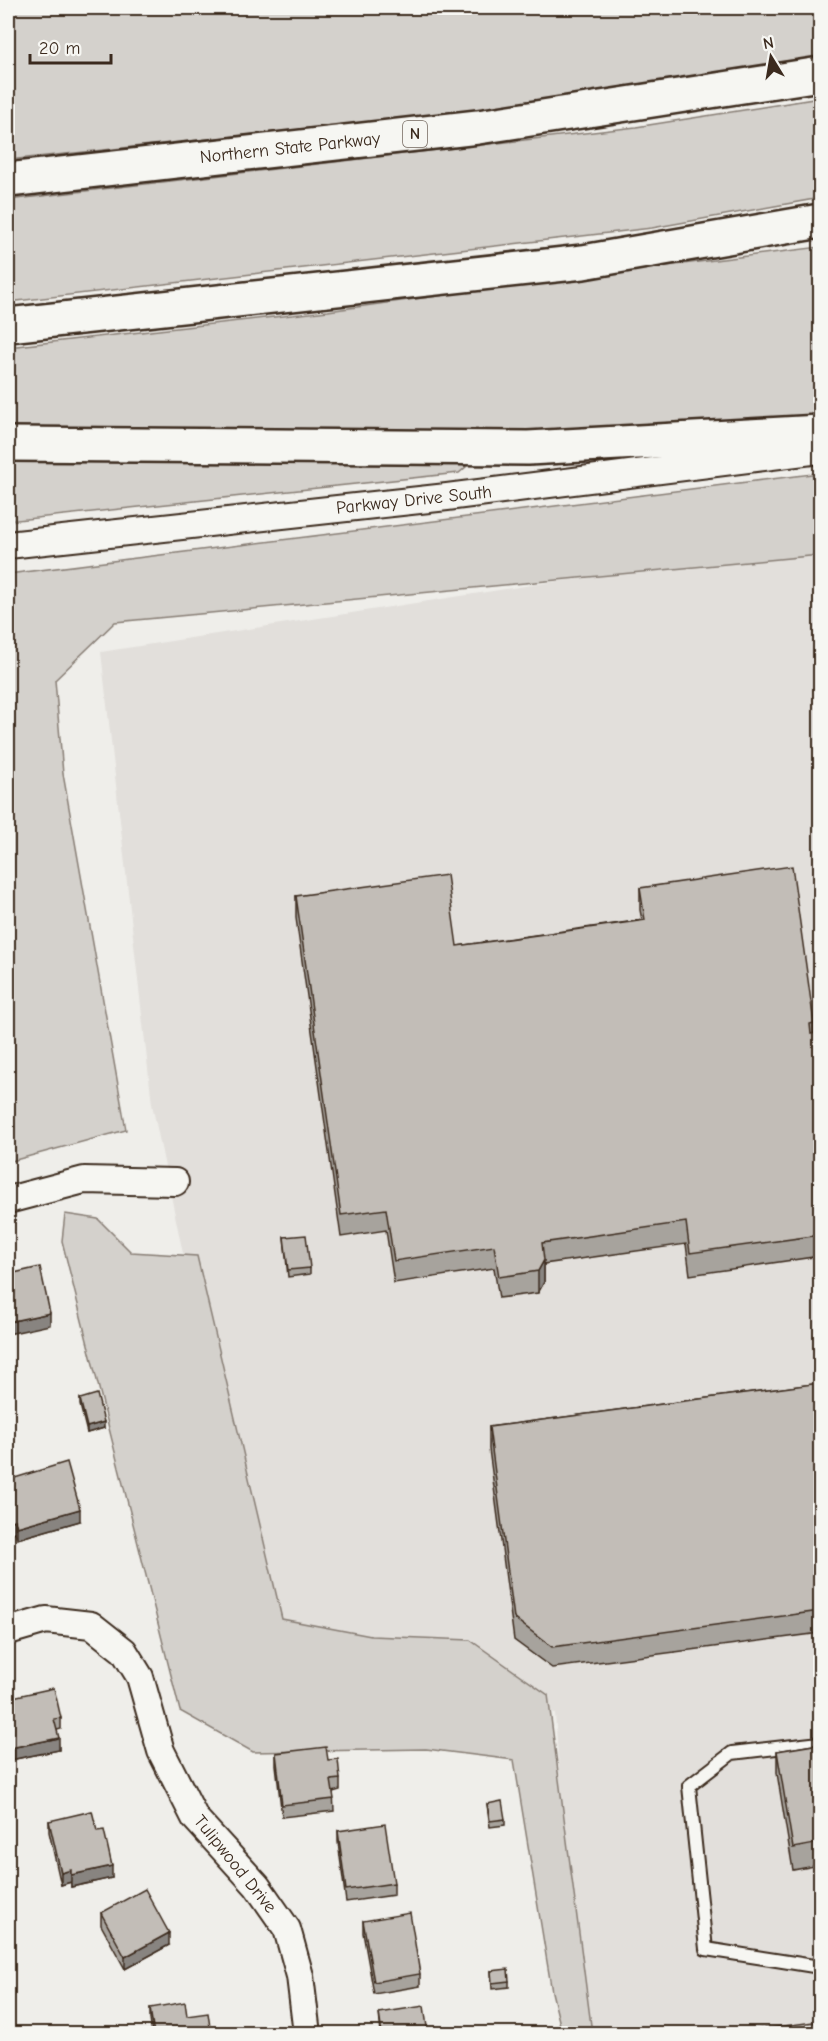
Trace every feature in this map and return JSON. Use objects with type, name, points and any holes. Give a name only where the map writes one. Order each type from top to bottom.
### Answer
[{"type":"highway","name":"Northern State Parkway","points":[[8,180],[478,127],[820,74]]},
{"type":"highway","points":[[8,325],[583,262],[820,221]]},
{"type":"highway","points":[[8,444],[528,448],[820,432]]},
{"type":"street","name":"Parkway Drive South","points":[[8,545],[447,497],[820,450]]},
{"type":"street","points":[[8,1200],[84,1180],[176,1182]]},
{"type":"street","name":"Tulipwood Drive","points":[[8,1631],[46,1620],[91,1625],[124,1651],[140,1677],[160,1751],[195,1818],[257,1886],[287,1929],[300,1976],[307,2034]]},
{"type":"lane","points":[[820,1743],[732,1753],[689,1786],[706,1949],[820,1967]]},
{"type":"shaded area","points":[[8,8],[820,8],[820,59],[562,102],[8,160]]},
{"type":"shaded area","points":[[820,98],[820,198],[652,228],[8,302],[8,200],[636,127]]},
{"type":"shaded area","points":[[820,247],[820,417],[635,436],[8,436],[8,347],[328,311]]},
{"type":"shaded area","points":[[8,459],[456,462],[466,467],[459,473],[8,521]]},
{"type":"shaded area","points":[[820,473],[820,555],[115,622],[55,680],[63,774],[126,1130],[8,1162],[8,574]]},
{"type":"shaded area","points":[[820,540],[820,2033],[577,2033],[555,1713],[268,1664],[152,1104],[101,652]]},
{"type":"shaded area","points":[[65,1214],[98,1219],[131,1252],[197,1256],[282,1619],[371,1636],[470,1640],[548,1695],[592,2033],[562,2033],[552,1992],[514,1760],[426,1749],[253,1752],[180,1711],[62,1241]]},
{"type":"building","points":[[792,866],[814,1023],[810,1024],[811,1034],[820,1032],[820,1070],[816,1071],[818,1084],[820,1084],[820,1235],[690,1253],[686,1222],[542,1243],[544,1260],[538,1271],[499,1277],[494,1246],[394,1261],[386,1209],[341,1215],[296,896],[447,875],[457,946],[645,920],[640,888]]},
{"type":"building","points":[[306,1235],[310,1268],[288,1270],[284,1237]]},
{"type":"building","points":[[13,1265],[14,1273],[40,1267],[50,1313],[8,1322],[8,1266]]},
{"type":"building","points":[[820,1383],[820,1611],[552,1647],[514,1618],[489,1427]]},
{"type":"building","points":[[97,1394],[104,1422],[87,1427],[80,1399]]},
{"type":"building","points":[[67,1462],[80,1509],[17,1527],[15,1520],[8,1522],[8,1480]]},
{"type":"building","points":[[54,1688],[61,1718],[54,1719],[59,1738],[10,1748],[8,1698]]},
{"type":"building","points":[[820,1744],[820,1843],[793,1848],[777,1751]]},
{"type":"building","points":[[326,1747],[328,1760],[338,1759],[340,1779],[331,1780],[334,1799],[282,1805],[276,1753]]},
{"type":"building","points":[[502,1801],[505,1819],[490,1821],[487,1804]]},
{"type":"building","points":[[92,1811],[97,1831],[104,1830],[112,1866],[71,1875],[71,1870],[61,1873],[49,1821]]},
{"type":"building","points":[[385,1824],[394,1883],[346,1890],[338,1831]]},
{"type":"building","points":[[145,1889],[169,1933],[125,1957],[101,1913]]},
{"type":"building","points":[[410,1913],[420,1974],[374,1982],[363,1921]]},
{"type":"building","points":[[508,1969],[509,1981],[492,1983],[491,1971]]},
{"type":"building","points":[[185,2002],[187,2016],[208,2013],[211,2034],[154,2034],[150,2008]]},
{"type":"building","points":[[424,2006],[428,2034],[382,2034],[379,2013]]},
{"type":"building","points":[[820,2021],[820,2034],[726,2034]]},
{"type":"building","points":[[117,2029],[118,2034],[104,2034],[104,2030]]}]
